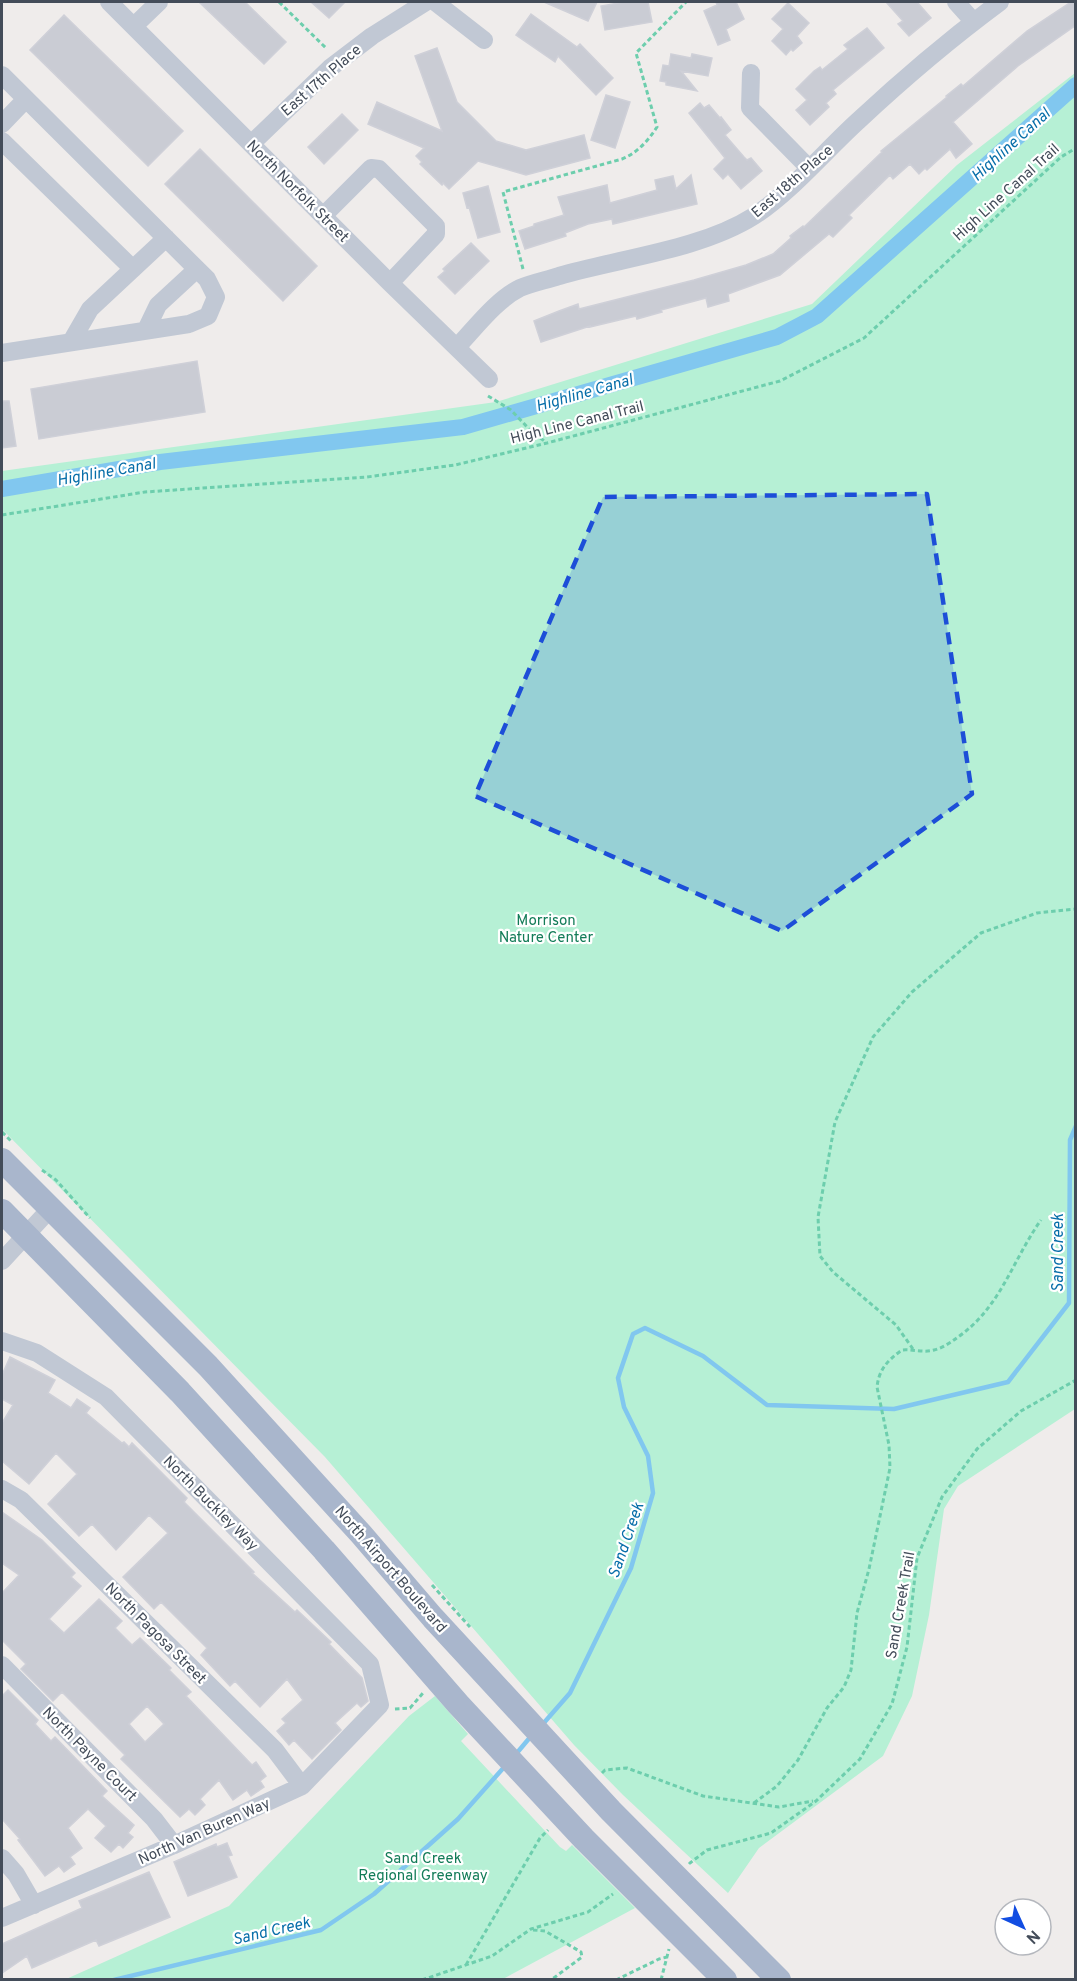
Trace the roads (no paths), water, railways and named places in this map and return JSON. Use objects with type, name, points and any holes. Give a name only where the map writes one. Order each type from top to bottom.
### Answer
[{"type":"main road","name":"North Airport Boulevard","points":[[2,1160],[208,1366],[353,1525],[487,1678],[611,1811],[779,1980]]},
{"type":"main road","points":[[2,1211],[180,1392],[324,1550],[458,1704],[584,1839],[725,1980]]},
{"type":"street","name":"North Norfolk Street","points":[[109,2],[488,378]]},
{"type":"street","points":[[134,26],[159,2]]},
{"type":"street","name":"East 17th Place","points":[[251,144],[330,68],[372,36],[426,2]]},
{"type":"street","points":[[435,2],[484,40]]},
{"type":"street","points":[[956,2],[973,21]]},
{"type":"street","name":"East 18th Place","points":[[457,347],[488,314],[510,294],[521,288],[575,271],[687,243],[730,228],[753,216],[771,203],[858,121],[973,21],[1000,2]]},
{"type":"street","points":[[751,73],[750,108],[809,168]]},
{"type":"street","points":[[2,75],[207,279],[216,297],[208,316],[189,324],[2,353]]},
{"type":"street","points":[[2,124],[26,99]]},
{"type":"street","points":[[2,141],[133,269]]},
{"type":"street","points":[[323,216],[371,168],[379,169],[436,226],[436,234],[390,283]]},
{"type":"street","points":[[71,342],[90,309],[166,238]]},
{"type":"street","points":[[146,330],[159,305],[197,269]]},
{"type":"street","points":[[2,1261],[50,1209]]},
{"type":"street","name":"North Buckley Way","points":[[2,1341],[37,1353],[106,1397],[370,1664],[388,1707]]},
{"type":"street","name":"North Pagosa Street","points":[[2,1489],[21,1500],[266,1742],[302,1786]]},
{"type":"street","name":"North Payne Court","points":[[2,1665],[154,1819],[174,1845]]},
{"type":"street","name":"North Van Buren Way","points":[[2,1918],[174,1845],[302,1786],[388,1707]]},
{"type":"street","points":[[2,1858],[16,1874],[34,1905]]},
{"type":"waterway","name":"Highline Canal","points":[[2,489],[160,462],[463,427],[777,337],[817,316],[1076,85]]},
{"type":"waterway","name":"Sand Creek","points":[[542,1725],[570,1693],[631,1568],[653,1493],[648,1456],[624,1407],[618,1378],[633,1334],[645,1328],[703,1356],[767,1405],[894,1409],[1008,1382],[1069,1303],[1070,1140],[1076,1126]]},
{"type":"waterway","name":"Sand Creek","points":[[516,1754],[532,1735]]},
{"type":"waterway","name":"Sand Creek","points":[[114,1980],[321,1930],[374,1894],[458,1819],[506,1765]]},
{"type":"park label","name":"Morrison Nature Center","points":[[546,928]]},
{"type":"park label","name":"Sand Creek Regional Greenway","points":[[423,1866]]}]
